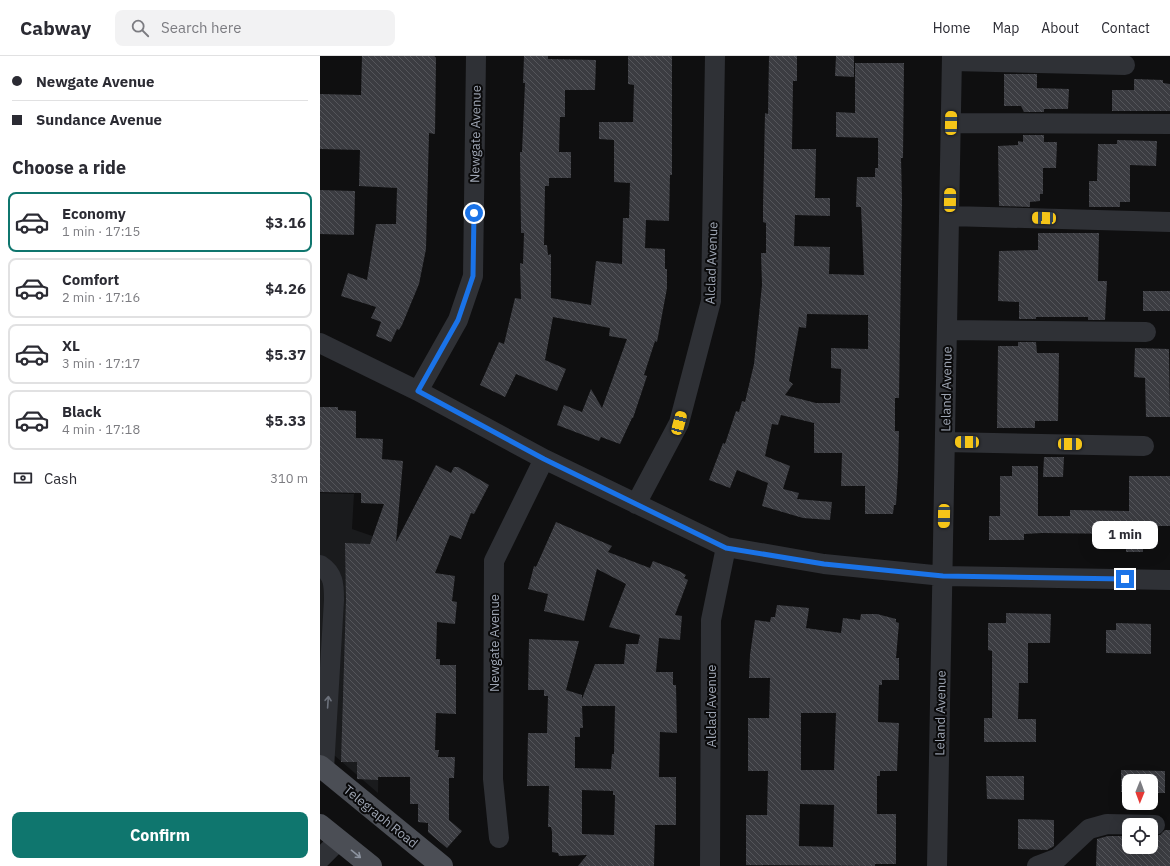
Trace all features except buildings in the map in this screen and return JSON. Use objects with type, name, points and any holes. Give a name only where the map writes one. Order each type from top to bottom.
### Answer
[{"type":"main road","name":"Telegraph Road","points":[[322,768],[442,866]]},
{"type":"main road","points":[[320,825],[371,866]]},
{"type":"street","name":"Newgate Avenue","points":[[418,391],[458,320],[473,276],[476,56]]},
{"type":"street","name":"Alclad Avenue","points":[[636,504],[679,423],[711,301],[715,56]]},
{"type":"street","points":[[952,58],[1125,65]]},
{"type":"street","name":"Leland Avenue","points":[[938,866],[952,58]]},
{"type":"street","points":[[951,123],[1170,124]]},
{"type":"street","points":[[949,216],[1170,222]]},
{"type":"street","points":[[947,330],[1146,332]]},
{"type":"street","points":[[320,343],[418,391],[544,459],[726,548],[824,564],[943,576],[1170,580]]},
{"type":"street","points":[[945,442],[1144,446]]},
{"type":"street","name":"Newgate Avenue","points":[[499,838],[493,779],[494,561],[544,459]]},
{"type":"street","name":"Alclad Avenue","points":[[710,866],[711,620],[726,548]]},
{"type":"street","points":[[320,565],[328,569],[333,580],[334,600],[322,768]]},
{"type":"street","points":[[1037,866],[1058,858],[1089,829],[1107,824],[1122,824]]},
{"type":"street","points":[[320,859],[339,840]]},
{"type":"shaded area","points":[[320,493],[354,494],[352,529],[384,540],[378,793],[320,743]]},
{"type":"route","points":[[474,213],[473,276],[458,320],[418,391],[544,459],[726,548],[824,564],[943,576],[1125,579]]}]
